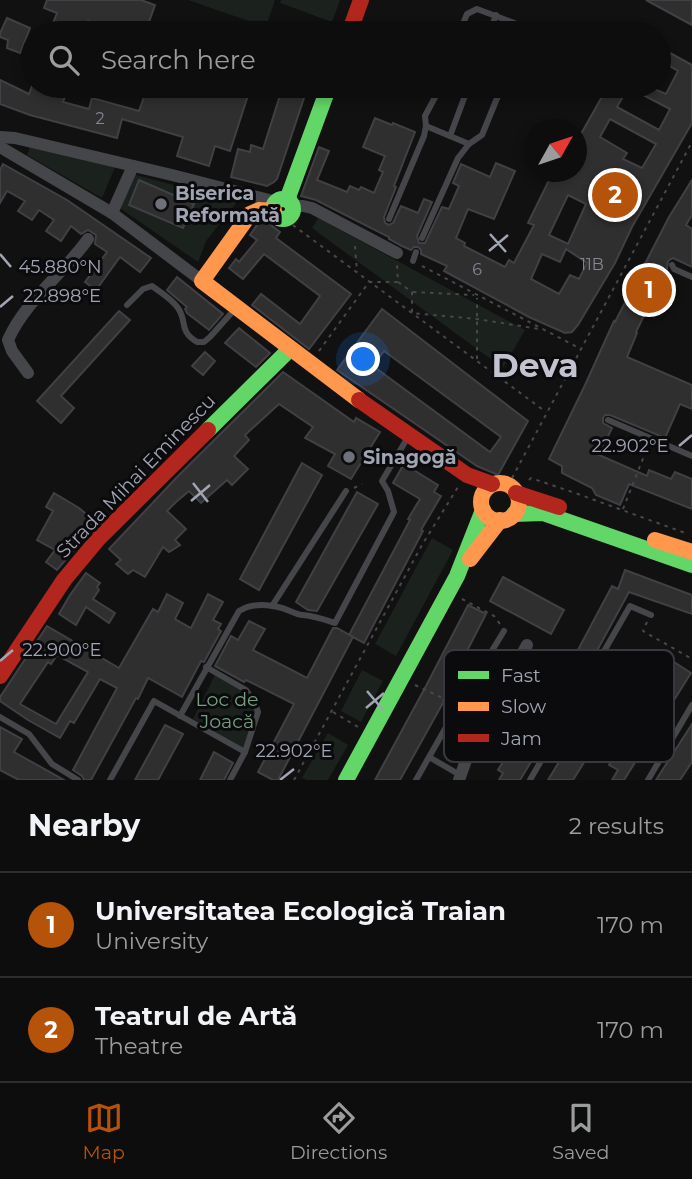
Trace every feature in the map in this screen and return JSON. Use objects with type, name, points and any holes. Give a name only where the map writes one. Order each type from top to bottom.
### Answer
[{"type":"street","points":[[353,21],[361,0]]},
{"type":"street","points":[[283,208],[324,98]]},
{"type":"street","points":[[0,137],[15,138],[133,166],[283,208]]},
{"type":"street","points":[[0,147],[112,213],[409,436],[496,494],[518,504],[457,576]]},
{"type":"street","points":[[112,213],[133,166]]},
{"type":"street","points":[[202,281],[250,214],[259,210],[303,206],[312,208],[361,234],[380,239],[397,253]]},
{"type":"street","points":[[28,373],[12,351],[8,340],[14,327],[43,290],[88,239]]},
{"type":"street","name":"Strada Mihai Eminescu","points":[[0,676],[64,580],[99,538],[290,349]]},
{"type":"street","points":[[496,494],[490,517],[543,513],[692,565]]},
{"type":"street","points":[[496,494],[692,552]]},
{"type":"street","points":[[346,780],[457,576],[496,494]]},
{"type":"street","points":[[524,650],[527,645]]},
{"type":"lane","points":[[464,21],[467,14],[481,9],[510,21]]},
{"type":"lane","points":[[494,21],[496,15]]},
{"type":"lane","points":[[389,219],[424,135],[425,116],[434,98]]},
{"type":"lane","points":[[450,136],[464,98]]},
{"type":"lane","points":[[422,238],[458,158],[469,144],[482,135],[497,98]]},
{"type":"lane","points":[[426,126],[469,144]]},
{"type":"lane","points":[[413,261],[416,252]]},
{"type":"lane","points":[[672,265],[674,269],[692,277]]},
{"type":"lane","points":[[127,305],[143,289],[152,286],[177,306],[186,333],[197,342],[204,342],[236,307]]},
{"type":"lane","points":[[608,420],[692,456]]},
{"type":"lane","points":[[180,716],[239,611],[257,604],[303,615],[310,614],[335,623],[394,512],[382,481],[409,436]]},
{"type":"lane","points":[[272,606],[346,491]]},
{"type":"lane","points":[[605,650],[630,606],[650,615]]},
{"type":"lane","points":[[492,650],[504,631]]},
{"type":"lane","points":[[206,667],[246,690],[256,703],[258,712],[245,752],[230,780]]},
{"type":"lane","points":[[110,780],[154,701],[245,752]]},
{"type":"lane","points":[[674,736],[692,705]]},
{"type":"lane","points":[[0,717],[29,734],[52,764],[78,780]]},
{"type":"lane","points":[[416,780],[444,731]]},
{"type":"lane","points":[[429,757],[460,778]]},
{"type":"lane","points":[[530,780],[540,762]]},
{"type":"lane","points":[[649,780],[659,762]]},
{"type":"path","points":[[496,494],[547,413],[692,142]]},
{"type":"path","points":[[283,208],[357,273],[547,413]]},
{"type":"path","points":[[357,273],[355,246],[361,234]]},
{"type":"path","points":[[397,253],[398,282]]},
{"type":"path","points":[[413,261],[581,349]]},
{"type":"path","points":[[369,282],[398,282],[412,292],[477,296]]},
{"type":"path","points":[[310,364],[369,282]]},
{"type":"path","points":[[412,292],[412,313]]},
{"type":"path","points":[[477,296],[477,361]]},
{"type":"path","points":[[412,313],[542,329]]},
{"type":"path","points":[[622,510],[651,438]]},
{"type":"path","points":[[294,780],[422,545],[467,475]]},
{"type":"path","points":[[496,494],[531,478],[692,536]]},
{"type":"path","points":[[448,592],[494,616],[504,631]]},
{"type":"path","points":[[650,615],[643,631],[692,659]]},
{"type":"path","points":[[401,678],[444,699]]},
{"type":"path","points":[[332,712],[371,734]]},
{"type":"green space","points":[[188,0],[275,0],[268,21],[249,21]]},
{"type":"green space","points":[[281,0],[340,0],[332,21],[280,3]]},
{"type":"green space","points":[[30,147],[115,167],[102,198],[27,155]]},
{"type":"green space","points":[[129,173],[237,202],[206,241],[198,262],[114,204]]},
{"type":"green space","points":[[318,218],[525,330],[503,368],[312,228]]},
{"type":"green space","points":[[432,538],[453,550],[396,656],[375,644]]},
{"type":"green space","points":[[362,670],[383,681],[361,722],[341,711]]},
{"type":"green space","name":"Loc de Joacă","points":[[215,675],[241,689],[254,705],[255,712],[244,750],[193,719]]},
{"type":"green space","points":[[328,733],[348,745],[328,780],[302,778]]},
{"type":"building","points":[[47,0],[141,0],[155,5],[149,21],[54,21],[57,13],[44,8]]},
{"type":"building","points":[[646,0],[692,0],[692,25]]},
{"type":"building","points":[[7,18],[21,24],[20,53],[7,48],[8,40],[0,37]]},
{"type":"building","points":[[671,54],[692,65],[692,123],[632,227],[615,263],[572,332],[565,333],[529,317],[444,271],[447,266],[421,254],[418,247],[411,250],[316,200],[301,196],[319,147],[329,151],[317,180],[347,192],[350,186],[359,190],[361,187],[374,193],[383,172],[379,170],[385,156],[363,147],[375,118],[392,125],[393,123],[415,132],[394,186],[396,187],[384,217],[385,223],[393,223],[401,206],[418,213],[424,199],[432,202],[417,236],[419,243],[425,243],[442,207],[449,209],[459,186],[453,183],[461,164],[490,177],[496,163],[515,171],[494,219],[468,209],[456,238],[465,243],[464,246],[505,267],[509,260],[514,263],[534,225],[528,223],[548,182],[587,182],[587,123],[601,98],[622,98],[617,107],[659,130],[670,109],[649,98],[671,98],[671,84],[678,71],[671,67]],"holes":[[[610,119],[656,144],[642,168],[623,159],[627,153],[600,137]],[[568,195],[586,204],[568,244],[549,235]],[[566,249],[587,263],[579,279],[570,275],[559,294],[531,279],[542,254],[560,262]]]},
{"type":"building","points":[[0,80],[21,90],[21,98],[64,98],[63,102],[89,109],[92,98],[139,111],[144,98],[247,98],[230,151],[215,146],[209,166],[177,156],[183,137],[122,119],[117,138],[30,115],[0,104]]},
{"type":"building","points":[[279,98],[304,98],[277,179],[267,186],[231,177],[238,149],[250,152],[251,145],[263,149]]},
{"type":"building","points":[[3,164],[67,200],[151,258],[140,272],[120,257],[96,290],[85,282],[107,252],[95,244],[96,235],[88,230],[81,234],[71,226],[61,241],[46,231],[54,220],[39,210],[32,220],[18,211],[25,201],[7,191],[0,203],[0,170]]},
{"type":"building","name":"Biserica Reformată","points":[[139,180],[194,204],[183,228],[129,205]]},
{"type":"building","points":[[692,180],[692,215],[686,225],[692,229],[692,267],[673,258],[668,261],[661,282],[668,285],[662,298],[654,295],[627,357],[692,385],[692,409],[680,404],[665,438],[605,415],[603,423],[612,428],[599,455],[647,476],[649,470],[671,479],[675,472],[692,479],[692,509],[629,484],[620,505],[596,495],[592,488],[562,473],[562,466],[549,459],[614,321],[669,217]]},
{"type":"building","points":[[259,222],[267,222],[280,232],[276,238],[351,294],[309,349],[252,305],[261,294],[300,324],[320,296],[264,254],[243,279],[229,268],[236,259],[239,262],[257,240],[250,235]]},
{"type":"building","points":[[177,277],[223,314],[209,330],[187,313],[187,307],[167,290]]},
{"type":"building","points":[[382,309],[528,421],[498,475],[477,466],[337,370]],"holes":[[[384,351],[501,437],[490,452],[373,366]]]},
{"type":"building","points":[[119,311],[130,320],[61,396],[74,408],[61,423],[37,401]]},
{"type":"building","points":[[239,328],[270,353],[256,367],[225,343]]},
{"type":"building","points":[[205,352],[215,361],[203,375],[192,366]]},
{"type":"building","points":[[283,372],[354,422],[356,418],[380,432],[351,479],[328,466],[335,454],[305,438],[313,427],[279,404],[245,435],[249,440],[234,456],[248,469],[232,485],[227,480],[201,503],[189,491],[176,502],[167,511],[186,529],[175,540],[180,545],[169,552],[163,547],[145,577],[133,570],[128,574],[116,564],[121,560],[109,549]]},
{"type":"building","points":[[302,463],[322,475],[259,590],[240,579]]},
{"type":"building","points":[[404,464],[438,485],[434,492],[441,496],[364,643],[349,635],[420,499],[393,483]]},
{"type":"building","points":[[357,492],[378,504],[317,611],[308,610],[296,602]]},
{"type":"building","points":[[54,493],[97,523],[57,570],[46,562],[55,550],[37,540],[53,511],[46,507]]},
{"type":"building","points":[[625,570],[692,595],[692,614],[629,592],[597,650],[578,650],[612,586],[618,589]]},
{"type":"building","points":[[86,573],[100,583],[93,599],[115,613],[109,623],[86,607],[76,625],[59,614]]},
{"type":"building","points":[[503,577],[564,610],[551,634],[490,601]]},
{"type":"building","points":[[167,594],[183,603],[175,619],[191,628],[208,594],[223,602],[213,620],[221,624],[218,629],[221,631],[182,697],[148,678],[91,780],[84,780],[73,770],[117,688],[100,679],[74,723],[70,721],[60,738],[0,701],[0,697],[47,626],[119,668],[153,609],[158,612]],"holes":[[[57,655],[88,672],[56,724],[20,704],[48,662],[51,664]]]},
{"type":"building","points":[[468,605],[486,614],[467,650],[445,650]]},
{"type":"building","points":[[249,621],[265,629],[253,650],[307,678],[333,628],[353,637],[278,780],[258,772],[294,704],[215,666],[231,636],[238,640]]},
{"type":"building","points":[[444,651],[444,701],[400,780],[375,780]]},
{"type":"building","points":[[674,662],[691,673],[674,700]]},
{"type":"building","points":[[692,724],[692,762],[680,780],[656,780],[668,762],[674,762],[674,752]]},
{"type":"building","points":[[165,725],[183,734],[158,780],[135,780]]},
{"type":"building","points":[[0,727],[22,739],[14,752],[64,780],[19,780],[0,770]]},
{"type":"building","points":[[214,752],[233,763],[224,780],[200,780]]},
{"type":"building","points":[[503,762],[531,762],[520,780],[499,780],[503,773],[498,770]]},
{"type":"building","points":[[559,762],[584,762],[573,780],[548,780]]},
{"type":"building","points":[[611,762],[635,762],[624,780],[612,780],[618,770],[609,765]]},
{"type":"traffic: fast","points":[[287,200],[325,98]]},
{"type":"traffic: fast","points":[[283,199],[290,202],[293,209],[290,216],[283,219],[276,216],[273,209],[276,202],[283,199]]},
{"type":"traffic: fast","points":[[208,430],[290,349]]},
{"type":"traffic: fast","points":[[346,780],[457,576],[483,510]]},
{"type":"traffic: fast","points":[[514,514],[543,513],[692,565]]},
{"type":"traffic: slow","points":[[274,211],[259,210],[250,214],[202,281],[359,400]]},
{"type":"traffic: slow","points":[[500,483],[513,489],[519,502],[513,515],[500,521],[487,515],[481,502],[487,489],[500,483]]},
{"type":"traffic: slow","points":[[470,559],[500,520]]},
{"type":"traffic: slow","points":[[655,540],[692,552]]},
{"type":"traffic: jam","points":[[353,21],[361,0]]},
{"type":"traffic: jam","points":[[359,400],[467,475],[492,484]]},
{"type":"traffic: jam","points":[[0,676],[64,580],[99,538],[208,430]]},
{"type":"traffic: jam","points":[[516,493],[559,507]]},
{"type":"place","name":"Teatrul de Artă","points":[[615,195]]},
{"type":"place","name":"Biserica Reformată","points":[[161,204]]},
{"type":"place","name":"Universitatea Ecologică Traian","points":[[649,290]]},
{"type":"place","name":"Sinagogă","points":[[349,457]]},
{"type":"district","name":"Deva","points":[[535,365]]}]
